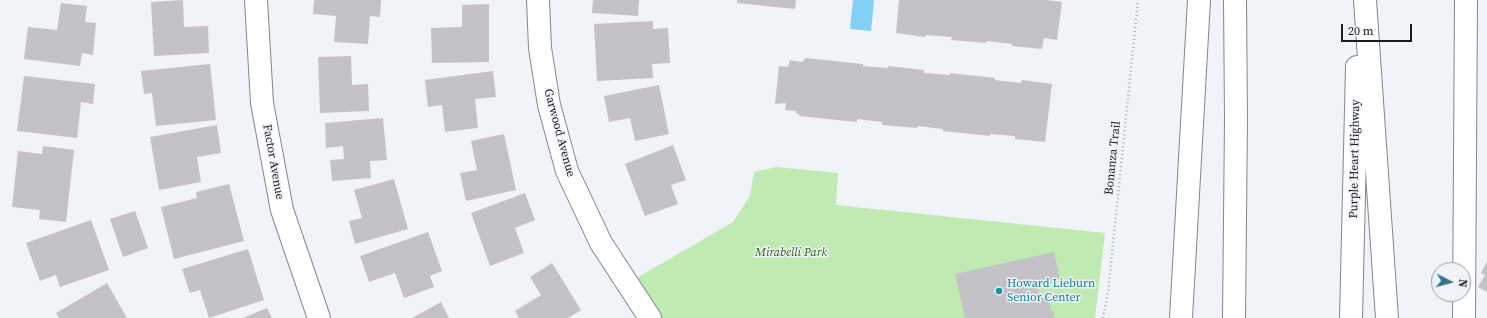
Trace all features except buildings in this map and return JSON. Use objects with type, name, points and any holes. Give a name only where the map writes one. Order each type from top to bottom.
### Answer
[{"type":"main road","name":"Factor Avenue","points":[[256,0],[262,103],[282,210],[319,318]]},
{"type":"main road","name":"Garwood Avenue","points":[[538,0],[540,48],[549,105],[567,171],[601,243],[650,318]]},
{"type":"main road","points":[[1180,318],[1199,0]]},
{"type":"main road","points":[[1234,318],[1236,126],[1235,0]]},
{"type":"main road","name":"Purple Heart Highway","points":[[1351,318],[1357,0]]},
{"type":"main road","points":[[1365,0],[1387,318]]},
{"type":"main road","points":[[1464,318],[1466,0]]},
{"type":"path","name":"Bonanza Trail","points":[[1104,318],[1108,293],[1138,0]]},
{"type":"green space","name":"Mirabelli Park","points":[[776,167],[838,173],[836,205],[1105,233],[1095,318],[650,318],[628,283],[733,222],[750,196],[754,172]]},
{"type":"water","points":[[853,0],[874,0],[871,31],[850,29]]},
{"type":"place","name":"Howard Lieburn Senior Center","points":[[999,291]]}]
